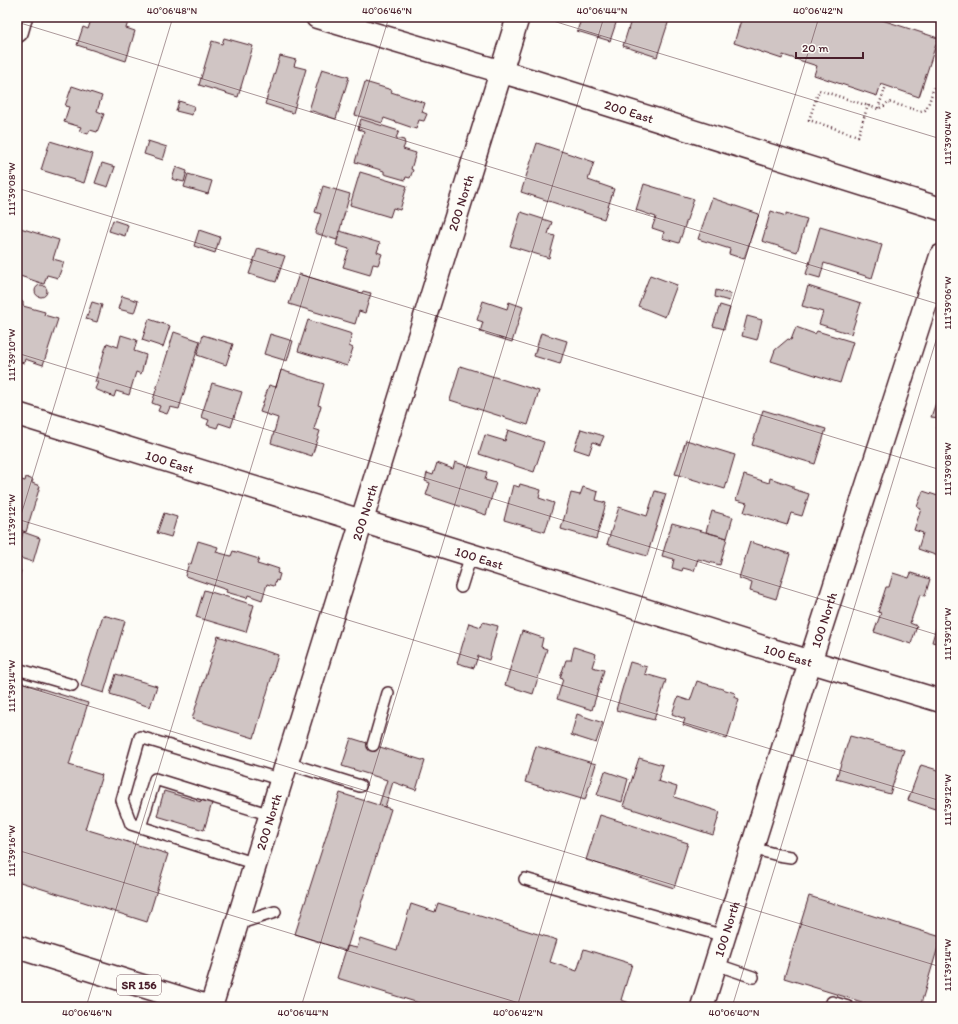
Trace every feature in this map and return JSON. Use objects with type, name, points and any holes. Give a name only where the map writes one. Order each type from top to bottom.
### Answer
[{"type":"street","points":[[17,31],[21,17]]},
{"type":"street","name":"200 East","points":[[317,17],[556,88],[941,209]]},
{"type":"street","name":"200 North","points":[[211,1007],[518,17]]},
{"type":"street","name":"100 North","points":[[702,1007],[810,662],[941,256]]},
{"type":"street","name":"100 East","points":[[17,414],[810,662],[941,701]]},
{"type":"street","name":"SR 156","points":[[17,947],[211,1007]]},
{"type":"lane","points":[[461,587],[471,555]]},
{"type":"lane","points":[[17,669],[72,685]]},
{"type":"lane","points":[[373,745],[388,693]]},
{"type":"lane","points":[[256,864],[131,824],[122,800],[140,737],[284,772],[360,786]]},
{"type":"lane","points":[[140,827],[155,779],[271,815]]},
{"type":"lane","points":[[752,848],[791,857]]},
{"type":"lane","points":[[525,879],[724,936]]},
{"type":"lane","points":[[237,924],[275,912]]},
{"type":"lane","points":[[715,964],[753,977]]},
{"type":"lane","points":[[832,1002],[848,1007]]},
{"type":"path","points":[[868,106],[858,136],[809,120],[819,90],[878,109],[888,102],[920,111],[925,110],[928,106],[936,82],[941,78]]},
{"type":"path","points":[[878,109],[886,86]]},
{"type":"building","points":[[92,17],[123,17],[129,19],[126,28],[135,31],[126,61],[77,45],[83,27],[88,29]]},
{"type":"building","points":[[582,17],[618,17],[610,41],[577,31]]},
{"type":"building","points":[[632,17],[670,17],[657,57],[623,46]]},
{"type":"building","points":[[742,17],[873,17],[938,38],[919,97],[881,84],[877,96],[814,75],[817,66],[783,55],[782,59],[734,43]]},
{"type":"building","points":[[224,38],[253,46],[238,97],[199,85],[212,41],[222,44]]},
{"type":"building","points":[[280,56],[296,60],[294,66],[306,69],[293,113],[265,104]]},
{"type":"building","points":[[322,69],[349,77],[336,119],[309,110]]},
{"type":"building","points":[[365,82],[392,90],[391,92],[425,103],[422,112],[427,114],[424,121],[419,120],[416,129],[384,118],[382,123],[355,115]]},
{"type":"building","points":[[72,86],[102,96],[97,111],[104,114],[97,132],[90,130],[88,134],[79,131],[81,127],[64,122],[69,107],[65,106]]},
{"type":"building","points":[[179,101],[194,106],[192,115],[176,111]]},
{"type":"building","points":[[361,119],[399,131],[396,138],[404,140],[405,144],[403,149],[416,153],[410,178],[406,177],[405,180],[384,174],[384,171],[355,162],[364,131],[358,129]]},
{"type":"building","points":[[50,141],[93,154],[84,183],[41,170]]},
{"type":"building","points":[[148,141],[167,147],[163,160],[144,154]]},
{"type":"building","points":[[537,143],[594,162],[588,180],[614,189],[604,219],[521,192]]},
{"type":"building","points":[[102,163],[115,167],[108,187],[95,183]]},
{"type":"building","points":[[176,167],[187,171],[184,182],[172,179]]},
{"type":"building","points":[[360,172],[407,186],[400,210],[393,208],[390,217],[350,205]]},
{"type":"building","points":[[188,174],[212,181],[208,194],[184,187]]},
{"type":"building","points":[[644,184],[694,199],[679,243],[662,238],[664,232],[652,228],[656,217],[636,210]]},
{"type":"building","points":[[323,186],[350,194],[337,240],[315,233],[321,214],[315,212]]},
{"type":"building","points":[[712,198],[759,214],[744,259],[729,254],[730,249],[698,239]]},
{"type":"building","points":[[771,211],[786,216],[786,213],[807,219],[797,252],[762,241]]},
{"type":"building","points":[[521,212],[552,222],[548,234],[555,236],[549,258],[510,246]]},
{"type":"building","points":[[113,220],[128,225],[125,236],[109,231]]},
{"type":"building","points":[[17,227],[59,240],[53,259],[64,262],[58,278],[47,275],[44,284],[17,275],[19,264],[17,263]]},
{"type":"building","points":[[820,227],[882,245],[872,278],[824,263],[820,278],[806,274]]},
{"type":"building","points":[[199,230],[220,237],[215,253],[194,246]]},
{"type":"building","points":[[340,231],[380,243],[377,252],[382,254],[378,265],[373,264],[370,275],[343,267],[349,249],[336,245]]},
{"type":"building","points":[[258,248],[285,256],[276,282],[249,274]]},
{"type":"building","points":[[299,274],[362,293],[363,291],[371,293],[365,313],[359,311],[355,324],[289,304]]},
{"type":"building","points":[[650,275],[677,285],[665,317],[638,306]]},
{"type":"building","points":[[43,285],[46,286],[46,296],[39,297],[36,296],[35,289],[36,286]]},
{"type":"building","points":[[808,286],[861,303],[851,334],[819,324],[823,312],[802,306]]},
{"type":"building","points":[[716,290],[731,294],[729,301],[715,297]]},
{"type":"building","points":[[122,296],[138,301],[134,313],[118,309]]},
{"type":"building","points":[[17,298],[23,302],[23,306],[45,312],[44,315],[58,319],[43,365],[25,359],[24,363],[17,361]]},
{"type":"building","points":[[483,301],[507,309],[509,302],[523,307],[512,342],[480,332],[483,322],[477,320]]},
{"type":"building","points":[[92,302],[102,305],[97,322],[86,319]]},
{"type":"building","points":[[720,305],[730,308],[724,329],[713,326]]},
{"type":"building","points":[[747,316],[762,320],[757,340],[742,336]]},
{"type":"building","points":[[149,319],[170,326],[163,347],[142,340]]},
{"type":"building","points":[[308,320],[352,334],[349,346],[353,348],[347,366],[298,351]]},
{"type":"building","points":[[796,327],[815,334],[817,331],[853,342],[840,383],[771,361],[775,350],[788,339],[791,340]]},
{"type":"building","points":[[174,332],[200,341],[179,409],[170,407],[167,414],[158,411],[160,406],[152,403]]},
{"type":"building","points":[[541,333],[567,341],[560,364],[534,356]]},
{"type":"building","points":[[270,334],[293,341],[287,361],[264,354]]},
{"type":"building","points":[[121,335],[137,340],[134,351],[146,355],[141,374],[136,372],[129,395],[116,391],[114,397],[95,389],[98,382],[95,382],[107,343],[118,347]]},
{"type":"building","points":[[203,335],[233,344],[226,365],[197,355]]},
{"type":"building","points":[[460,366],[539,391],[528,425],[450,400]]},
{"type":"building","points":[[281,370],[324,384],[318,405],[321,406],[314,429],[320,431],[312,456],[271,443],[278,418],[260,412],[269,385],[276,387]]},
{"type":"building","points":[[212,383],[242,392],[231,427],[219,423],[217,428],[207,425],[209,420],[201,417]]},
{"type":"building","points":[[939,394],[941,395],[941,430],[936,429],[939,418],[931,417]]},
{"type":"building","points":[[763,410],[826,429],[815,464],[752,445]]},
{"type":"building","points":[[581,429],[604,436],[600,445],[593,442],[589,454],[574,449]]},
{"type":"building","points":[[508,430],[544,442],[534,472],[479,454],[485,435],[505,441]]},
{"type":"building","points":[[686,440],[735,455],[725,489],[675,474]]},
{"type":"building","points":[[455,462],[487,472],[485,480],[496,483],[486,515],[426,495],[430,483],[425,481],[427,473],[433,475],[437,463],[453,469]]},
{"type":"building","points":[[744,475],[769,483],[770,478],[793,486],[793,489],[809,494],[802,516],[791,513],[787,525],[744,512],[747,503],[736,500]]},
{"type":"building","points":[[26,477],[33,480],[32,483],[40,486],[26,532],[17,529],[17,479],[25,481]]},
{"type":"building","points":[[520,484],[541,490],[539,498],[554,503],[545,532],[504,520],[513,485],[519,487]]},
{"type":"building","points":[[583,487],[598,492],[596,500],[606,503],[596,539],[561,529],[571,493],[580,495]]},
{"type":"building","points":[[655,491],[666,494],[647,556],[607,544],[619,507],[647,516]]},
{"type":"building","points":[[923,491],[941,497],[941,557],[918,549],[923,533],[914,530],[921,509],[917,507]]},
{"type":"building","points":[[712,511],[733,517],[727,538],[706,532]]},
{"type":"building","points":[[164,513],[177,517],[171,537],[157,533]]},
{"type":"building","points":[[672,523],[727,538],[720,565],[698,559],[694,571],[683,568],[682,571],[672,568],[674,559],[662,556]]},
{"type":"building","points":[[23,532],[40,538],[33,562],[17,557]]},
{"type":"building","points":[[198,541],[218,547],[216,552],[231,556],[233,551],[259,559],[257,564],[267,567],[267,565],[279,569],[277,573],[280,574],[278,581],[276,580],[274,586],[267,584],[262,600],[248,595],[247,598],[226,592],[227,590],[185,576],[189,563],[191,564]]},
{"type":"building","points":[[750,542],[790,554],[776,599],[750,591],[752,583],[739,578]]},
{"type":"building","points":[[17,569],[21,571],[17,583]]},
{"type":"building","points":[[893,573],[909,578],[911,573],[930,579],[925,596],[920,595],[910,623],[917,626],[911,644],[874,632],[881,613],[878,612],[886,587],[889,587]]},
{"type":"building","points":[[204,590],[254,605],[246,632],[196,617]]},
{"type":"building","points":[[941,611],[941,644],[932,642]]},
{"type":"building","points":[[103,615],[125,621],[104,693],[81,686]]},
{"type":"building","points":[[483,622],[498,626],[489,660],[478,656],[474,668],[457,663],[469,623],[481,627]]},
{"type":"building","points":[[522,631],[543,638],[541,647],[547,649],[533,694],[505,685]]},
{"type":"building","points":[[218,636],[278,655],[254,738],[192,719]]},
{"type":"building","points":[[574,647],[596,654],[592,667],[604,670],[592,710],[557,699],[563,679],[560,678],[566,660],[571,660]]},
{"type":"building","points":[[630,662],[647,667],[645,674],[666,680],[654,720],[616,710]]},
{"type":"building","points":[[116,674],[157,686],[150,707],[110,694]]},
{"type":"building","points":[[17,681],[88,703],[69,765],[102,775],[85,829],[168,854],[147,922],[17,881]]},
{"type":"building","points":[[697,681],[735,693],[734,697],[739,699],[727,739],[683,725],[685,719],[672,714],[678,697],[690,701]]},
{"type":"building","points":[[577,714],[603,723],[596,743],[571,735]]},
{"type":"building","points":[[850,736],[904,750],[890,794],[836,779]]},
{"type":"building","points":[[351,738],[425,761],[416,790],[393,782],[385,807],[379,805],[387,780],[342,766]]},
{"type":"building","points":[[536,746],[596,764],[585,800],[525,782]]},
{"type":"building","points":[[639,758],[663,765],[658,781],[677,787],[674,797],[720,812],[713,835],[623,806]]},
{"type":"building","points":[[921,765],[941,771],[941,811],[908,800]]},
{"type":"building","points":[[605,771],[628,779],[622,802],[597,795]]},
{"type":"building","points":[[164,791],[201,802],[201,800],[212,803],[204,830],[157,816]]},
{"type":"building","points":[[340,793],[391,809],[346,951],[295,934]]},
{"type":"building","points":[[600,815],[688,843],[674,888],[586,860]]},
{"type":"building","points":[[809,896],[941,937],[920,1007],[878,1007],[784,978]]},
{"type":"building","points":[[438,903],[557,940],[550,962],[577,971],[584,949],[632,964],[621,1000],[642,1007],[432,1007],[337,978],[347,946],[357,948],[360,938],[397,950],[411,904],[435,912]]}]
